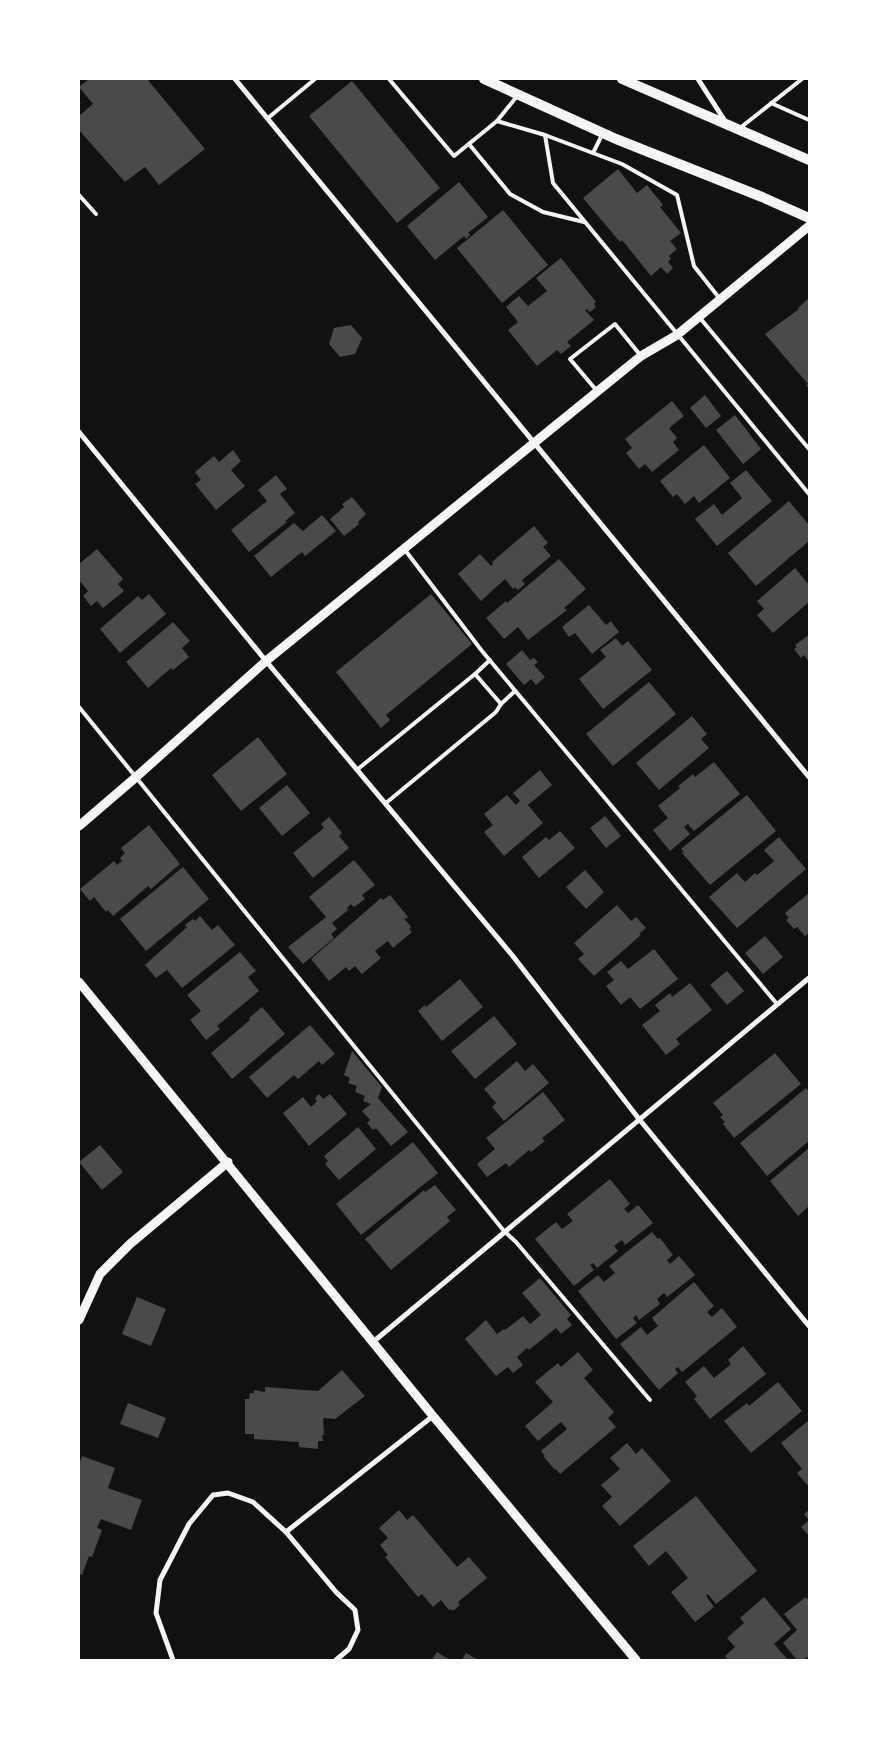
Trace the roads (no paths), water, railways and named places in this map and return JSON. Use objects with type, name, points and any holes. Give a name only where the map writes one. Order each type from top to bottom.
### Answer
[{"type":"main road","points":[[484,79],[604,133],[809,218]]},
{"type":"main road","points":[[622,79],[809,160]]},
{"type":"street","points":[[235,79],[809,777]]},
{"type":"street","points":[[698,79],[726,124]]},
{"type":"street","points":[[79,826],[266,661],[641,356],[677,335],[809,226]]},
{"type":"street","points":[[79,432],[266,661],[512,955],[639,1119],[809,1326]]},
{"type":"street","points":[[373,1342],[504,1230],[809,978]]},
{"type":"street","points":[[79,982],[228,1162],[433,1416],[636,1660]]},
{"type":"street","points":[[79,1320],[100,1274],[130,1244],[228,1162]]},
{"type":"street","points":[[286,1532],[433,1416]]},
{"type":"street","points":[[173,1660],[156,1612],[160,1580],[189,1524],[213,1495],[228,1492],[253,1502],[286,1532],[355,1610],[358,1630],[350,1649],[336,1660]]},
{"type":"lane","points":[[268,118],[315,79]]},
{"type":"lane","points":[[389,79],[454,156],[497,121],[518,94]]},
{"type":"lane","points":[[739,129],[802,79]]},
{"type":"lane","points":[[771,103],[809,120]]},
{"type":"lane","points":[[497,121],[622,164],[677,194],[694,266],[720,299]]},
{"type":"lane","points":[[593,153],[604,133]]},
{"type":"lane","points":[[545,136],[553,184],[809,494]]},
{"type":"lane","points":[[469,144],[510,194],[543,212],[584,222]]},
{"type":"lane","points":[[79,195],[96,214]]},
{"type":"lane","points":[[699,316],[809,449]]},
{"type":"lane","points":[[597,392],[570,358],[614,324],[641,356]]},
{"type":"lane","points":[[404,549],[515,691],[777,1004]]},
{"type":"lane","points":[[358,769],[490,660]]},
{"type":"lane","points":[[475,674],[501,704]]},
{"type":"lane","points":[[386,804],[496,712],[501,704],[515,691]]},
{"type":"lane","points":[[79,707],[504,1230],[650,1400]]}]
